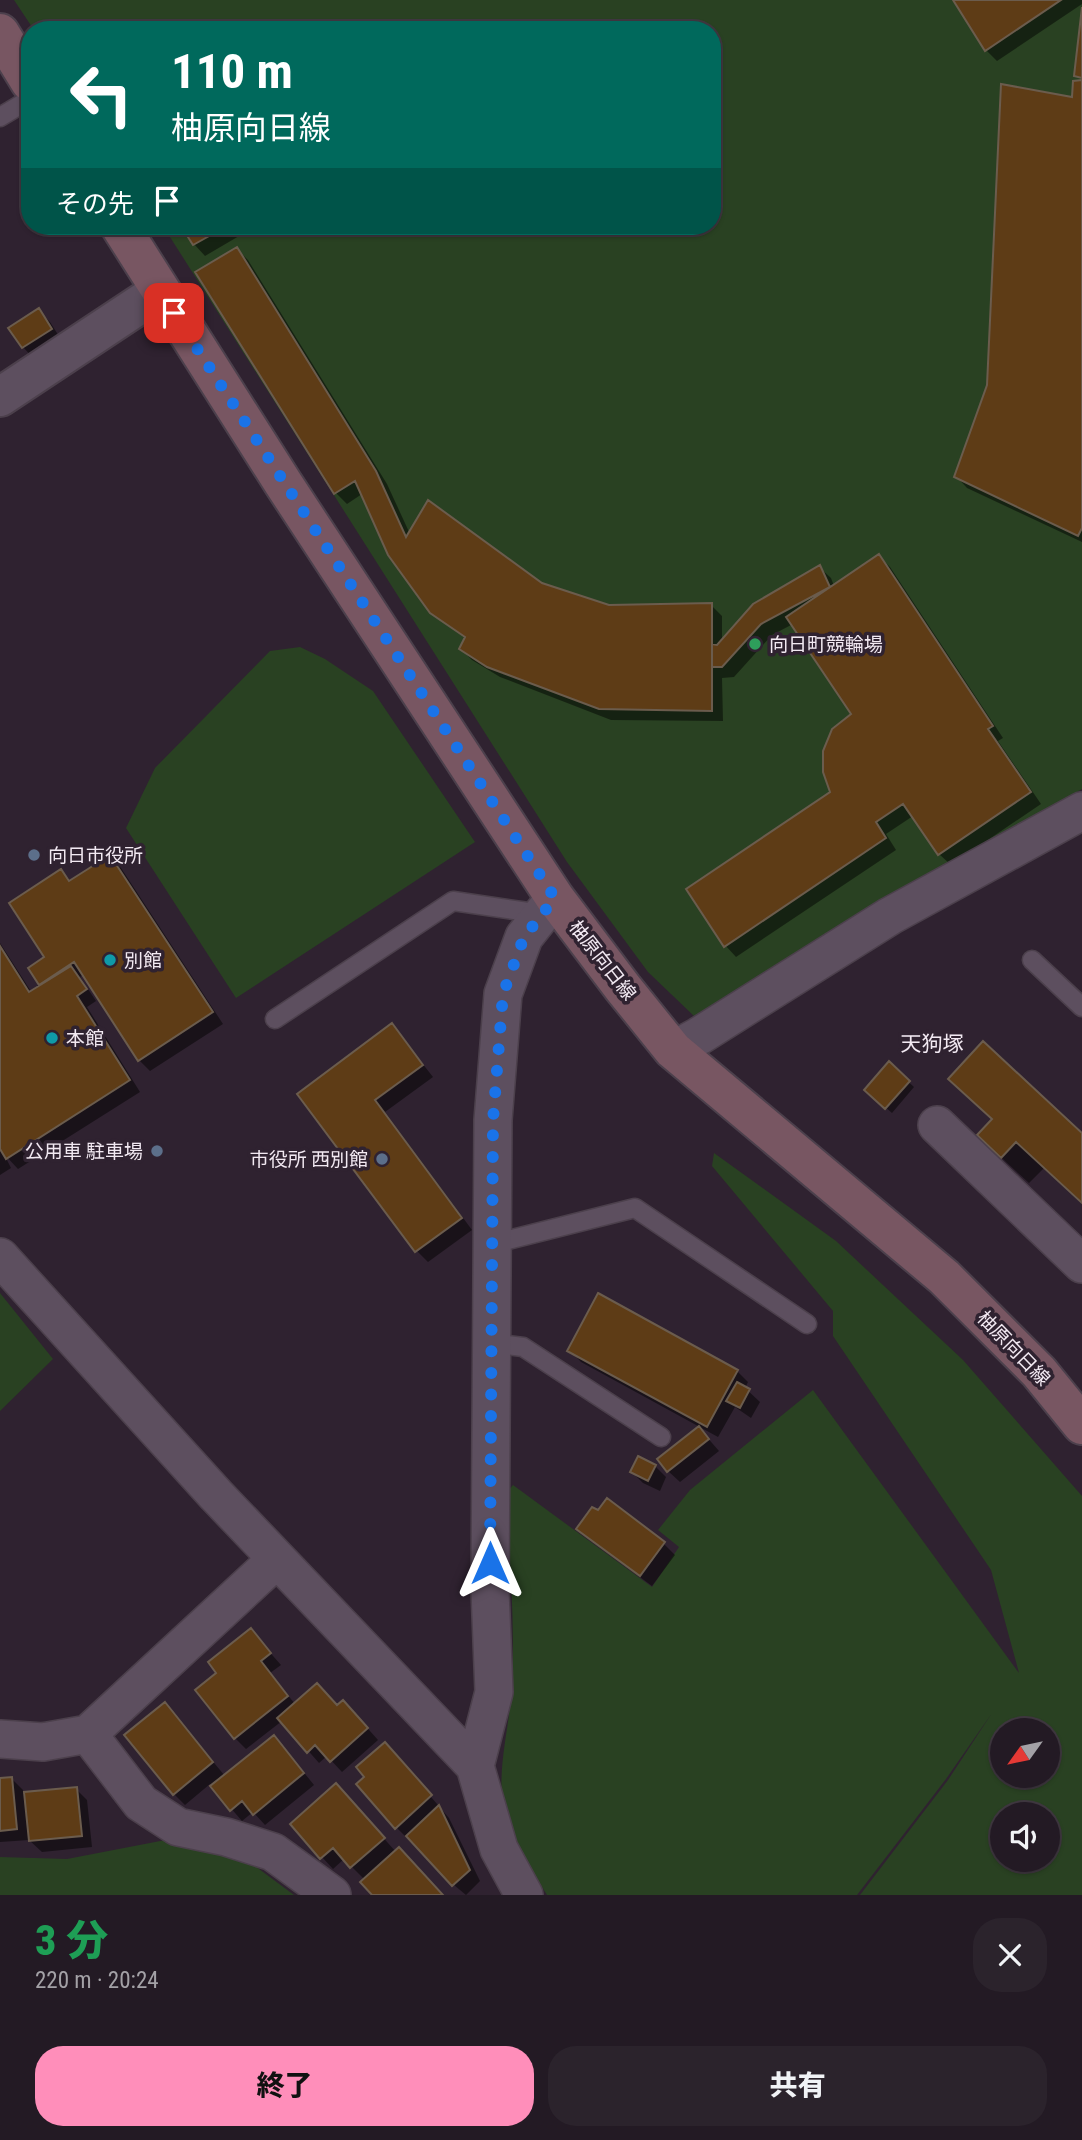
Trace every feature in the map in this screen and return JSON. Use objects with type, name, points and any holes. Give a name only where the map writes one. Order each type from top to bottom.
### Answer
[{"type":"main road","points":[[0,33],[21,67]]},
{"type":"main road","name":"柚原向日線","points":[[126,235],[548,906],[673,1050],[944,1277],[1039,1372],[1082,1425]]},
{"type":"street","points":[[0,397],[160,291]]},
{"type":"street","points":[[673,1050],[699,1037],[890,916],[1082,811]]},
{"type":"street","points":[[475,1766],[494,1692],[490,1590],[493,1120],[503,994],[524,937],[548,906]]},
{"type":"street","points":[[937,1125],[1082,1264]]},
{"type":"street","points":[[0,1257],[197,1475],[475,1766],[499,1849],[524,1895]]},
{"type":"street","points":[[0,1739],[43,1742],[88,1734],[277,1559]]},
{"type":"street","points":[[88,1734],[141,1802],[178,1827],[226,1837],[273,1852],[332,1895]]},
{"type":"lane","points":[[0,117],[21,104]]},
{"type":"lane","points":[[275,1019],[453,901],[548,906]]},
{"type":"lane","points":[[1032,960],[1082,1007]]},
{"type":"lane","points":[[492,1244],[635,1208],[807,1324]]},
{"type":"lane","points":[[492,1343],[523,1348],[662,1437]]},
{"type":"green space","name":"向日町競輪場","points":[[14,0],[1082,0],[1082,789],[694,1016],[648,972],[567,862],[169,235],[721,235],[721,21],[28,21]]},
{"type":"green space","points":[[300,647],[325,659],[373,691],[475,842],[236,998],[126,828],[155,768],[270,651]]},
{"type":"green space","points":[[714,1153],[836,1241],[963,1360],[1082,1496],[1082,1895],[860,1895],[948,1780],[992,1713],[946,1779],[857,1895],[547,1895],[519,1849],[508,1824],[502,1798],[513,1646],[505,1494],[513,1485],[652,1587],[679,1547],[658,1530],[690,1490],[813,1390],[1019,1673],[991,1570],[833,1336],[833,1311],[712,1166]]},
{"type":"green space","points":[[0,1293],[53,1359],[0,1411]]},
{"type":"green space","points":[[181,1837],[247,1860],[294,1895],[0,1895],[0,1857],[67,1859]]},
{"type":"building","points":[[953,0],[1061,0],[985,51]]},
{"type":"building","points":[[1082,7],[1082,78],[1074,76]]},
{"type":"building","points":[[1082,80],[1082,528],[1078,536],[954,477],[987,385],[1001,84],[1072,97],[1073,81]]},
{"type":"building","points":[[187,235],[211,235],[193,245]]},
{"type":"building","points":[[237,247],[376,471],[406,537],[428,500],[542,583],[609,605],[712,603],[712,711],[599,709],[487,667],[459,649],[465,637],[430,613],[388,555],[355,481],[334,494],[195,272]]},
{"type":"building","points":[[39,308],[52,329],[22,348],[8,328]]},
{"type":"building","points":[[879,554],[993,726],[988,729],[1031,792],[938,855],[903,804],[876,822],[886,838],[724,947],[686,889],[830,792],[823,772],[823,751],[832,729],[851,714],[786,617]]},
{"type":"building","points":[[820,565],[830,587],[761,624],[722,667],[712,667],[712,644],[717,645],[753,604]]},
{"type":"building","name":"別館","points":[[110,855],[213,1012],[138,1061],[74,962],[39,985],[28,968],[44,957],[9,903],[61,869],[69,881]]},
{"type":"building","name":"本館","points":[[0,946],[29,992],[71,966],[87,989],[77,996],[130,1080],[6,1159],[0,1149]]},
{"type":"building","name":"市役所 西別館","points":[[392,1023],[423,1065],[375,1100],[462,1218],[415,1252],[297,1094]]},
{"type":"building","points":[[983,1041],[1082,1133],[1082,1203],[1016,1142],[1001,1158],[977,1135],[992,1119],[948,1079]]},
{"type":"building","points":[[889,1061],[910,1081],[885,1109],[864,1090]]},
{"type":"building","points":[[598,1293],[738,1370],[707,1427],[567,1351]]},
{"type":"building","points":[[737,1382],[750,1389],[740,1408],[726,1401]]},
{"type":"building","points":[[699,1426],[709,1439],[667,1472],[657,1459]]},
{"type":"building","points":[[638,1456],[656,1465],[648,1481],[630,1472]]},
{"type":"building","points":[[607,1498],[665,1542],[640,1576],[576,1529],[592,1507],[598,1510]]},
{"type":"building","points":[[251,1628],[271,1653],[261,1661],[288,1696],[234,1739],[195,1690],[216,1673],[208,1662]]},
{"type":"building","points":[[317,1683],[337,1705],[343,1700],[368,1728],[330,1762],[315,1745],[307,1753],[277,1718]]},
{"type":"building","points":[[165,1702],[213,1762],[173,1795],[124,1735]]},
{"type":"building","points":[[274,1735],[304,1773],[253,1815],[242,1801],[230,1811],[210,1786]]},
{"type":"building","points":[[385,1742],[432,1795],[395,1829],[356,1784],[364,1777],[356,1767]]},
{"type":"building","points":[[12,1777],[17,1829],[0,1831],[0,1778]]},
{"type":"building","points":[[336,1783],[385,1838],[350,1868],[333,1848],[320,1859],[290,1824]]},
{"type":"building","points":[[77,1787],[82,1836],[29,1841],[24,1792]]},
{"type":"building","points":[[439,1805],[470,1870],[452,1886],[406,1836]]},
{"type":"building","points":[[399,1847],[443,1895],[372,1895],[360,1882]]},
{"type":"place","name":"向日町競輪場","points":[[755,644]]},
{"type":"place","name":"向日市役所","points":[[34,855]]},
{"type":"place","name":"別館","points":[[110,960]]},
{"type":"place","name":"本館","points":[[52,1038]]},
{"type":"place","name":"公用車 駐車場","points":[[157,1151]]},
{"type":"place","name":"市役所 西別館","points":[[382,1159]]},
{"type":"district","name":"天狗塚","points":[[932,1044]]},
{"type":"route","points":[[174,313],[555,898],[524,937],[503,994],[493,1120],[490,1563]]}]
